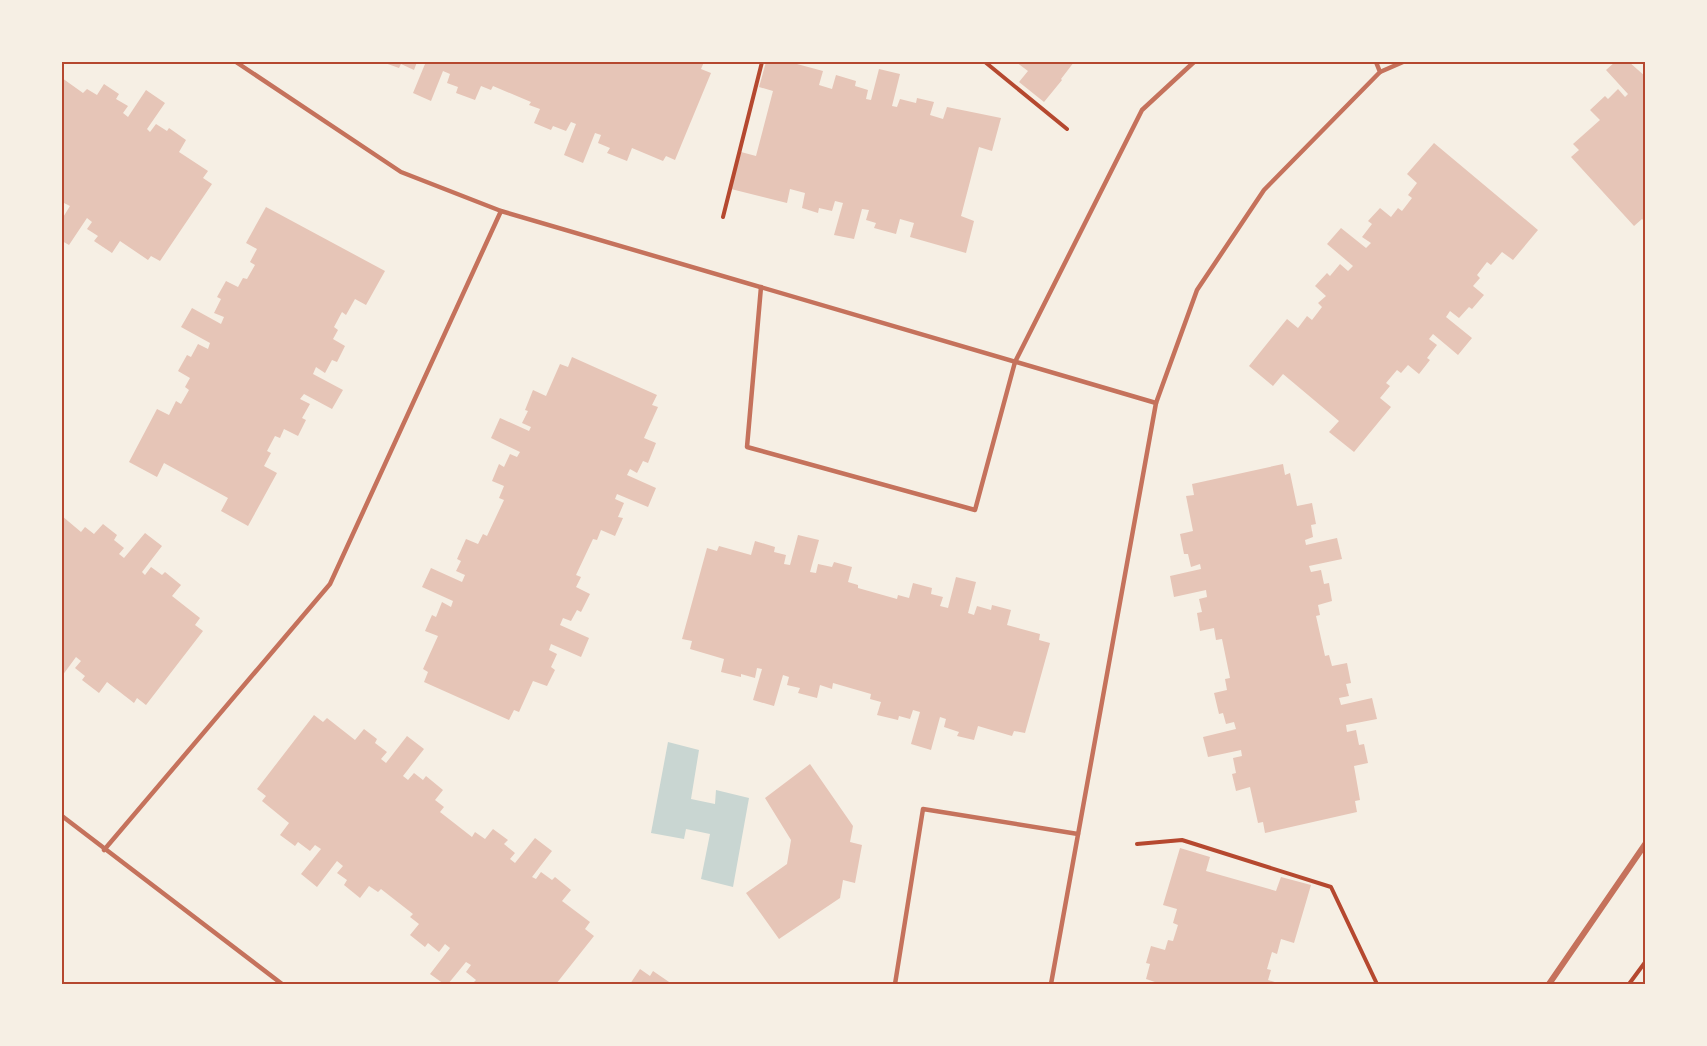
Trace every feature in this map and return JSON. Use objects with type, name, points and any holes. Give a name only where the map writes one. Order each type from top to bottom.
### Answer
[{"type":"street","points":[[1549,984],[1646,843]]},
{"type":"lane","points":[[236,62],[401,172],[501,211],[1156,403]]},
{"type":"lane","points":[[761,287],[747,447],[975,510],[1015,362],[1142,110],[1194,62]]},
{"type":"lane","points":[[1376,62],[1380,72]]},
{"type":"lane","points":[[1051,984],[1156,403],[1197,290],[1264,190],[1380,72],[1403,62]]},
{"type":"lane","points":[[104,850],[330,584],[501,211]]},
{"type":"lane","points":[[894,984],[923,809],[1078,834]]},
{"type":"lane","points":[[62,816],[282,984]]},
{"type":"path","points":[[723,217],[762,62]]},
{"type":"path","points":[[985,62],[1067,129]]},
{"type":"path","points":[[1137,844],[1182,840],[1331,887],[1377,984]]},
{"type":"path","points":[[1629,984],[1646,961]]},
{"type":"shaded area","points":[[668,742],[699,750],[691,799],[715,804],[716,790],[749,798],[733,887],[701,879],[710,834],[686,829],[684,839],[651,833]]},
{"type":"building","points":[[382,62],[417,62],[414,70],[401,64],[399,68]]},
{"type":"building","points":[[419,62],[704,62],[701,69],[711,73],[675,160],[666,156],[663,161],[632,148],[627,161],[607,153],[610,148],[598,143],[601,135],[595,133],[583,163],[564,155],[576,124],[571,122],[566,131],[553,126],[551,130],[534,123],[540,109],[529,105],[531,102],[493,86],[491,90],[481,86],[475,100],[456,93],[458,87],[447,83],[450,74],[443,71],[431,101],[413,93],[425,64]]},
{"type":"building","points":[[766,62],[798,62],[797,64],[823,71],[819,85],[832,89],[836,75],[856,81],[855,86],[868,90],[866,99],[871,100],[879,69],[900,74],[892,106],[897,107],[900,99],[916,103],[917,98],[934,102],[930,115],[943,119],[947,107],[1001,118],[992,151],[979,147],[961,216],[974,221],[966,253],[910,237],[914,223],[900,219],[896,234],[874,228],[876,223],[866,220],[869,210],[862,209],[854,239],[834,235],[843,203],[835,201],[832,211],[819,208],[818,213],[802,208],[805,193],[790,189],[787,203],[731,189],[741,152],[756,156],[773,91],[759,87]]},
{"type":"building","points":[[1016,62],[1074,62],[1044,102],[1019,82],[1028,71]]},
{"type":"building","points":[[1615,62],[1629,62],[1646,77],[1646,223],[1642,219],[1634,226],[1571,157],[1579,150],[1573,144],[1600,120],[1590,110],[1605,96],[1608,99],[1618,89],[1625,97],[1628,94],[1606,70]]},
{"type":"building","points":[[62,78],[83,93],[87,89],[97,95],[104,84],[119,94],[116,99],[128,106],[123,113],[128,117],[146,90],[165,103],[147,129],[150,132],[156,124],[167,131],[169,128],[186,140],[179,152],[208,171],[203,178],[212,184],[160,261],[151,256],[148,260],[120,241],[112,253],[94,241],[98,236],[87,229],[92,222],[87,218],[69,245],[62,241],[62,219],[70,206],[64,203],[62,208]]},
{"type":"building","points":[[1434,143],[1538,230],[1513,260],[1502,252],[1491,265],[1487,262],[1477,275],[1480,278],[1473,286],[1484,295],[1472,309],[1469,307],[1459,318],[1450,311],[1446,317],[1472,338],[1458,355],[1433,334],[1429,339],[1437,345],[1427,358],[1430,360],[1419,374],[1408,365],[1401,373],[1397,370],[1386,383],[1390,386],[1380,398],[1391,407],[1354,452],[1329,432],[1339,421],[1283,374],[1273,386],[1249,366],[1287,319],[1298,328],[1307,316],[1312,320],[1322,307],[1318,303],[1326,296],[1315,286],[1327,273],[1330,276],[1340,264],[1348,271],[1353,266],[1327,244],[1341,228],[1366,248],[1371,243],[1362,237],[1372,224],[1368,221],[1380,208],[1391,217],[1398,208],[1402,211],[1412,198],[1408,195],[1417,183],[1407,174]]},
{"type":"building","points":[[266,207],[385,271],[366,305],[355,299],[346,315],[342,312],[334,327],[338,330],[333,339],[345,346],[337,362],[332,360],[325,373],[316,367],[313,374],[343,390],[332,409],[304,394],[300,399],[310,404],[302,418],[306,420],[298,436],[284,429],[280,438],[275,436],[267,451],[271,453],[264,466],[277,473],[248,526],[221,511],[228,498],[164,463],[157,477],[129,462],[157,409],[169,415],[176,401],[181,404],[189,390],[185,387],[190,378],[178,371],[187,355],[191,357],[198,344],[208,349],[210,343],[181,327],[192,308],[221,324],[224,317],[214,313],[221,299],[217,297],[226,281],[238,287],[243,278],[247,279],[255,265],[250,262],[257,249],[246,243]]},
{"type":"building","points":[[572,357],[657,395],[652,405],[658,407],[644,438],[656,443],[648,463],[643,461],[637,473],[630,469],[627,475],[656,488],[648,507],[617,494],[615,499],[624,503],[618,517],[623,518],[615,536],[601,530],[597,540],[593,539],[576,575],[581,577],[576,587],[590,594],[581,612],[577,610],[571,621],[563,618],[560,625],[589,638],[581,657],[551,644],[549,650],[557,654],[551,667],[555,670],[547,686],[533,681],[519,712],[514,710],[509,720],[424,682],[428,672],[423,669],[438,636],[425,631],[432,615],[436,617],[442,602],[451,607],[453,601],[422,587],[431,568],[462,582],[465,575],[456,571],[461,561],[457,559],[466,539],[478,544],[483,534],[487,536],[504,500],[499,498],[504,486],[492,481],[499,464],[504,467],[510,454],[517,457],[520,452],[491,438],[500,418],[529,431],[531,427],[522,423],[528,411],[525,410],[533,390],[546,396],[560,364],[568,367]]},
{"type":"building","points":[[1283,464],[1285,475],[1290,473],[1297,506],[1312,503],[1316,524],[1311,525],[1313,537],[1305,540],[1306,545],[1337,538],[1342,559],[1309,566],[1311,572],[1321,570],[1324,584],[1329,583],[1332,601],[1318,605],[1320,615],[1316,616],[1325,656],[1329,655],[1332,666],[1347,663],[1351,683],[1346,684],[1349,696],[1339,698],[1341,705],[1372,698],[1377,719],[1346,725],[1347,732],[1356,730],[1359,745],[1364,744],[1368,763],[1354,766],[1360,800],[1355,801],[1357,812],[1265,833],[1263,822],[1258,823],[1250,787],[1236,791],[1232,774],[1236,773],[1233,758],[1242,756],[1241,750],[1208,757],[1203,737],[1236,729],[1234,722],[1226,724],[1223,713],[1219,714],[1214,693],[1227,690],[1225,679],[1230,678],[1222,639],[1216,640],[1214,628],[1200,631],[1197,613],[1202,612],[1199,599],[1207,597],[1206,590],[1174,597],[1170,576],[1201,569],[1200,564],[1191,567],[1188,554],[1184,554],[1180,534],[1193,531],[1186,496],[1194,495],[1192,484]]},
{"type":"building","points":[[62,516],[81,532],[85,527],[94,534],[103,524],[117,535],[114,540],[124,548],[119,554],[124,558],[145,533],[162,546],[142,572],[145,575],[151,567],[162,575],[165,572],[181,585],[172,596],[200,618],[195,625],[203,631],[146,705],[137,698],[134,703],[107,682],[99,693],[82,680],[85,676],[75,668],[81,661],[76,657],[62,676]]},
{"type":"building","points":[[798,535],[819,540],[810,572],[816,573],[818,564],[832,567],[834,562],[852,567],[848,582],[858,585],[858,588],[897,599],[898,595],[909,598],[913,583],[932,588],[931,594],[943,597],[940,606],[948,608],[956,577],[976,582],[968,613],[974,615],[977,606],[991,610],[992,605],[1011,610],[1007,625],[1040,634],[1039,640],[1050,643],[1025,733],[1014,731],[1012,736],[978,726],[974,740],[957,736],[959,732],[944,727],[946,719],[940,717],[931,750],[911,744],[920,712],[913,710],[910,719],[899,716],[898,720],[877,715],[881,702],[870,699],[871,694],[833,683],[832,689],[820,685],[817,698],[798,693],[800,688],[787,685],[789,677],[783,675],[774,706],[753,700],[762,669],[757,668],[755,678],[721,672],[724,659],[690,649],[692,641],[682,639],[707,548],[717,551],[719,546],[751,555],[755,541],[775,547],[774,552],[786,555],[784,564],[790,565]]},
{"type":"building","points":[[314,715],[323,722],[327,718],[355,740],[364,729],[377,739],[375,743],[387,752],[381,759],[386,763],[407,736],[424,749],[403,776],[408,780],[414,773],[423,780],[426,776],[443,790],[435,800],[444,807],[440,812],[472,837],[475,832],[485,839],[493,829],[508,840],[504,844],[515,853],[510,859],[515,863],[535,838],[552,851],[532,877],[536,879],[541,872],[552,880],[555,877],[571,890],[562,901],[590,922],[585,929],[594,936],[556,984],[472,984],[476,980],[466,972],[471,965],[466,962],[448,984],[444,984],[430,974],[450,948],[445,944],[439,952],[428,943],[425,947],[410,935],[419,924],[410,917],[413,914],[381,889],[378,892],[369,886],[360,898],[344,885],[347,880],[337,873],[343,866],[337,861],[317,887],[301,874],[321,849],[315,845],[310,851],[298,842],[295,846],[280,835],[289,823],[262,801],[266,796],[257,789]]},
{"type":"building","points":[[810,764],[853,826],[850,842],[862,845],[855,883],[843,880],[840,898],[779,939],[746,893],[787,864],[791,840],[765,798]]},
{"type":"building","points":[[1180,848],[1210,857],[1206,871],[1276,891],[1281,877],[1311,885],[1294,943],[1281,939],[1277,954],[1272,952],[1267,969],[1271,970],[1268,980],[1281,984],[1155,984],[1146,979],[1150,964],[1146,963],[1151,946],[1165,950],[1168,940],[1173,941],[1178,925],[1173,923],[1177,909],[1163,905]]},
{"type":"building","points":[[640,969],[650,976],[653,971],[672,984],[630,984]]}]
